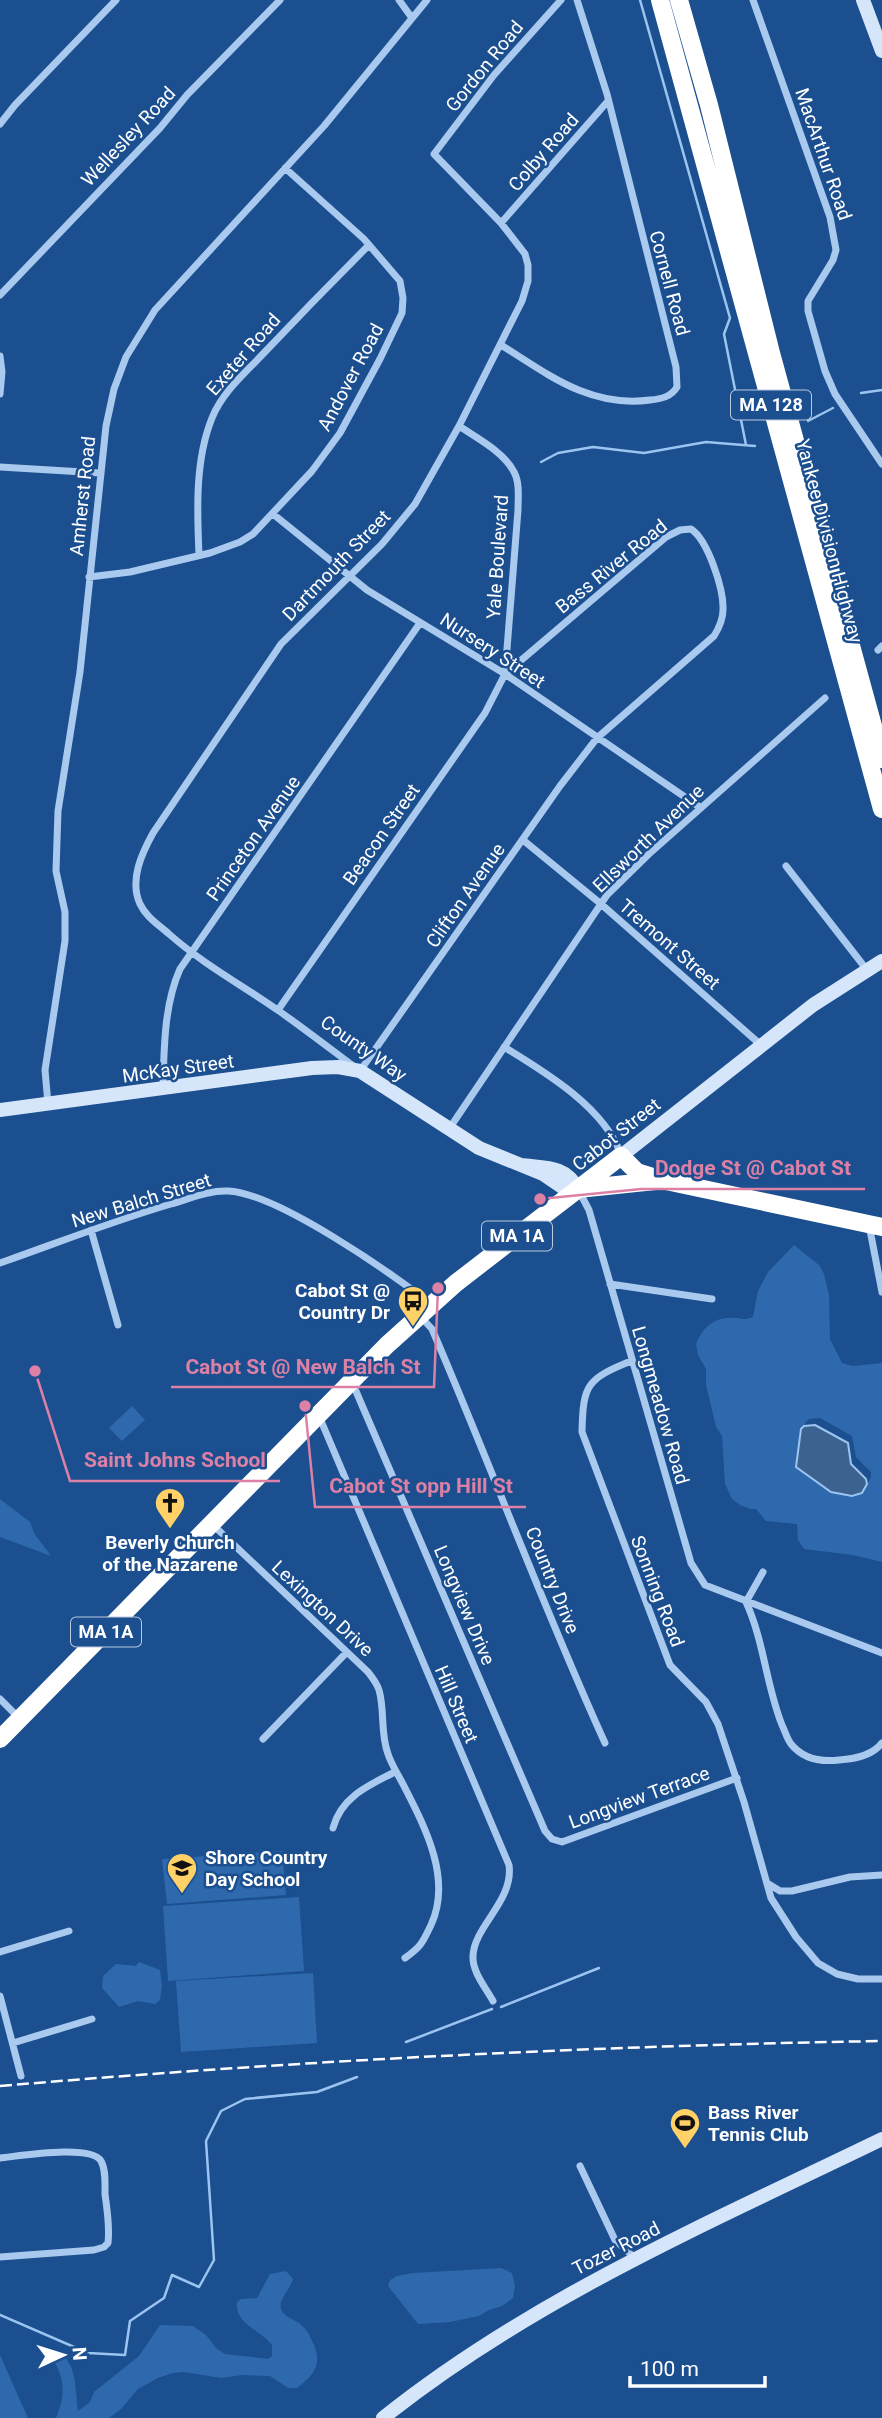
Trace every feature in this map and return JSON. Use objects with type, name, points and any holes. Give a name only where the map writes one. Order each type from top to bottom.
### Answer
[{"type":"highway","name":"Yankee Division Highway","points":[[660,0],[882,809]]},
{"type":"highway","name":"Yankee Division Highway","points":[[679,0],[709,105],[771,353],[882,759]]},
{"type":"highway","points":[[621,1156],[637,1172],[666,1181],[879,1225]]},
{"type":"highway","name":"Cabot Street","points":[[0,1739],[425,1310],[621,1156]]},
{"type":"highway","points":[[578,1189],[666,1181]]},
{"type":"main road","points":[[863,0],[882,51]]},
{"type":"main road","name":"Cabot Street","points":[[621,1156],[826,995],[882,961]]},
{"type":"main road","name":"McKay Street","points":[[0,1110],[327,1067],[360,1071]]},
{"type":"main road","name":"County Way","points":[[360,1071],[486,1151],[521,1165],[564,1172],[572,1178],[578,1189]]},
{"type":"main road","name":"Tozer Road","points":[[383,2418],[435,2378],[567,2295],[882,2139]]},
{"type":"street","points":[[0,124],[116,0]]},
{"type":"street","name":"Wellesley Road","points":[[0,295],[160,128],[187,94],[279,0]]},
{"type":"street","points":[[399,0],[412,18]]},
{"type":"street","name":"Amherst Road","points":[[48,1104],[44,1070],[65,941],[65,912],[56,871],[58,811],[80,672],[100,473],[114,389],[126,356],[155,310],[324,126],[427,0]]},
{"type":"street","name":"Gordon Road","points":[[434,155],[494,75],[561,0]]},
{"type":"street","name":"Cornell Road","points":[[501,345],[551,376],[599,399],[619,402],[658,399],[668,396],[677,387],[676,367],[608,101],[577,0]]},
{"type":"street","name":"MacArthur Road","points":[[753,0],[836,239],[833,260],[808,301],[812,330],[835,394],[882,464]]},
{"type":"street","name":"Colby Road","points":[[501,223],[608,101]]},
{"type":"street","name":"Dartmouth Street","points":[[190,953],[151,919],[140,903],[136,884],[142,852],[281,644],[382,544],[415,504],[459,426],[522,301],[528,281],[528,265],[517,243],[434,155]]},
{"type":"street","name":"Andover Road","points":[[89,577],[130,572],[200,555],[240,542],[253,534],[312,471],[340,433],[402,313],[400,281],[369,245],[285,167]]},
{"type":"street","name":"Exeter Road","points":[[200,555],[198,522],[204,443],[212,416],[222,398],[369,245]]},
{"type":"street","points":[[0,356],[0,394]]},
{"type":"street","name":"Yale Boulevard","points":[[459,426],[506,461],[515,473],[518,484],[519,510],[505,674]]},
{"type":"street","points":[[0,467],[100,473]]},
{"type":"street","name":"Nursery Street","points":[[273,514],[367,590],[505,674],[701,807]]},
{"type":"street","name":"Bass River Road","points":[[505,674],[666,537],[680,530],[691,529],[697,533],[706,543],[723,599],[721,622],[714,636],[597,738]]},
{"type":"street","name":"Princeton Avenue","points":[[163,1090],[174,984],[190,953],[338,744],[420,622]]},
{"type":"street","name":"Beacon Street","points":[[278,1010],[485,713],[505,674]]},
{"type":"street","name":"Ellsworth Avenue","points":[[449,1129],[607,895],[701,807],[825,698]]},
{"type":"street","name":"Clifton Avenue","points":[[360,1071],[597,738]]},
{"type":"street","name":"Tremont Street","points":[[523,840],[601,904],[762,1046]]},
{"type":"street","points":[[786,866],[867,970]]},
{"type":"street","name":"County Way","points":[[190,953],[278,1010],[360,1071]]},
{"type":"street","points":[[504,1047],[548,1074],[581,1101],[616,1140],[621,1156]]},
{"type":"street","name":"Longmeadow Road","points":[[578,1189],[588,1206],[691,1563],[705,1585],[882,1653]]},
{"type":"street","name":"New Balch Street","points":[[0,1264],[91,1230],[216,1192],[241,1193],[298,1217],[357,1253],[425,1310]]},
{"type":"street","points":[[879,1225],[882,1292]]},
{"type":"street","points":[[91,1230],[118,1325]]},
{"type":"street","points":[[610,1284],[712,1299]]},
{"type":"street","name":"Country Drive","points":[[425,1310],[605,1743]]},
{"type":"street","name":"Sonning Road","points":[[631,1361],[595,1378],[586,1389],[582,1408],[582,1432],[670,1665],[706,1702],[718,1724],[737,1778],[771,1898],[790,1927],[818,1963],[837,1974],[858,1979],[882,1979]]},
{"type":"street","name":"Longview Drive","points":[[351,1382],[545,1831],[552,1839]]},
{"type":"street","name":"Hill Street","points":[[319,1415],[509,1865],[509,1883],[484,1928],[473,1957],[476,1972],[493,2001]]},
{"type":"street","name":"Lexington Drive","points":[[213,1524],[368,1672],[379,1689],[381,1723],[387,1752],[424,1825],[435,1857],[439,1889],[438,1910],[421,1948],[405,1958]]},
{"type":"street","points":[[763,1572],[746,1602],[754,1620],[777,1713],[790,1743],[804,1756],[825,1761],[853,1759],[876,1751],[882,1743]]},
{"type":"street","points":[[263,1739],[346,1653]]},
{"type":"street","points":[[0,1699],[20,1719]]},
{"type":"street","points":[[333,1828],[337,1813],[353,1796],[395,1772]]},
{"type":"street","name":"Longview Terrace","points":[[552,1839],[562,1842],[737,1778]]},
{"type":"street","points":[[766,1882],[780,1891],[792,1891],[850,1877],[882,1875]]},
{"type":"street","points":[[0,1952],[69,1931]]},
{"type":"street","points":[[0,1996],[21,2076]]},
{"type":"street","points":[[13,2043],[92,2019]]},
{"type":"street","points":[[0,2158],[67,2152],[93,2153],[104,2170],[108,2243],[94,2250],[0,2257]]},
{"type":"street","points":[[580,2166],[615,2240],[636,2259]]},
{"type":"shaded area","points":[[794,1245],[819,1265],[824,1274],[829,1295],[830,1339],[842,1363],[852,1366],[882,1363],[882,1562],[853,1555],[804,1549],[798,1540],[797,1524],[766,1521],[756,1509],[740,1505],[732,1499],[725,1484],[722,1436],[716,1427],[706,1385],[706,1369],[698,1355],[696,1344],[706,1327],[716,1321],[753,1317],[758,1291],[768,1272]],"holes":[[[820,1418],[852,1436],[856,1457],[871,1472],[866,1486],[856,1489],[799,1454],[805,1423],[809,1419]]]},
{"type":"shaded area","points":[[132,1406],[145,1420],[122,1441],[109,1428]]},
{"type":"shaded area","points":[[815,1425],[848,1443],[851,1464],[866,1479],[867,1484],[862,1493],[852,1496],[831,1492],[796,1467],[801,1429]]},
{"type":"shaded area","points":[[0,1499],[30,1522],[34,1533],[51,1556],[0,1537]]},
{"type":"shaded area","points":[[282,1851],[286,1895],[167,1904],[162,1859]]},
{"type":"shaded area","points":[[299,1897],[304,1971],[168,1981],[163,1906]]},
{"type":"shaded area","points":[[139,1962],[160,1970],[160,2000],[155,2004],[138,2001],[119,2007],[102,1988],[103,1976],[116,1964],[136,1966]]},
{"type":"shaded area","points":[[313,1973],[317,2043],[181,2052],[176,1981]]},
{"type":"shaded area","points":[[501,2268],[512,2273],[515,2286],[513,2298],[479,2316],[450,2322],[418,2324],[388,2286],[390,2280],[397,2276],[413,2273]]},
{"type":"shaded area","points":[[286,2271],[293,2279],[281,2302],[281,2309],[307,2331],[317,2356],[313,2372],[297,2388],[288,2388],[270,2376],[242,2375],[221,2378],[184,2372],[173,2373],[138,2389],[121,2409],[109,2418],[56,2418],[63,2393],[59,2372],[51,2357],[53,2352],[67,2360],[71,2367],[78,2411],[90,2402],[94,2392],[139,2356],[160,2325],[193,2326],[225,2354],[268,2359],[272,2356],[272,2345],[244,2321],[237,2310],[237,2302],[241,2299],[257,2298],[270,2274]]},
{"type":"shaded area","points":[[0,2355],[28,2418],[0,2418]]},
{"type":"waterway","points":[[640,0],[730,318],[724,334],[746,445]]},
{"type":"waterway","points":[[861,393],[882,390]]},
{"type":"waterway","points":[[808,421],[833,408]]},
{"type":"waterway","points":[[541,462],[558,453],[593,447],[644,453],[706,442],[755,446]]},
{"type":"waterway","points":[[501,2007],[599,1968]]},
{"type":"waterway","points":[[406,2042],[492,2009]]},
{"type":"waterway","points":[[0,2315],[88,2353],[125,2355],[130,2321],[164,2298],[172,2275],[199,2287],[214,2260],[206,2141],[221,2111],[245,2099],[317,2092],[357,2077]]},
{"type":"railway","points":[[0,2086],[441,2056],[882,2041]]},
{"type":"place","name":"Dodge St @ Cabot St","points":[[540,1199]]},
{"type":"place","name":"Cabot St @ New Balch St","points":[[438,1288]]},
{"type":"place","name":"Cabot St @ Country Dr","points":[[413,1328]]},
{"type":"place","name":"Saint Johns School","points":[[35,1371]]},
{"type":"place","name":"Cabot St opp Hill St","points":[[305,1406]]},
{"type":"place","name":"Beverly Church of the Nazarene","points":[[170,1530]]},
{"type":"place","name":"Shore Country Day School","points":[[182,1895]]},
{"type":"place","name":"Bass River Tennis Club","points":[[685,2150]]}]
